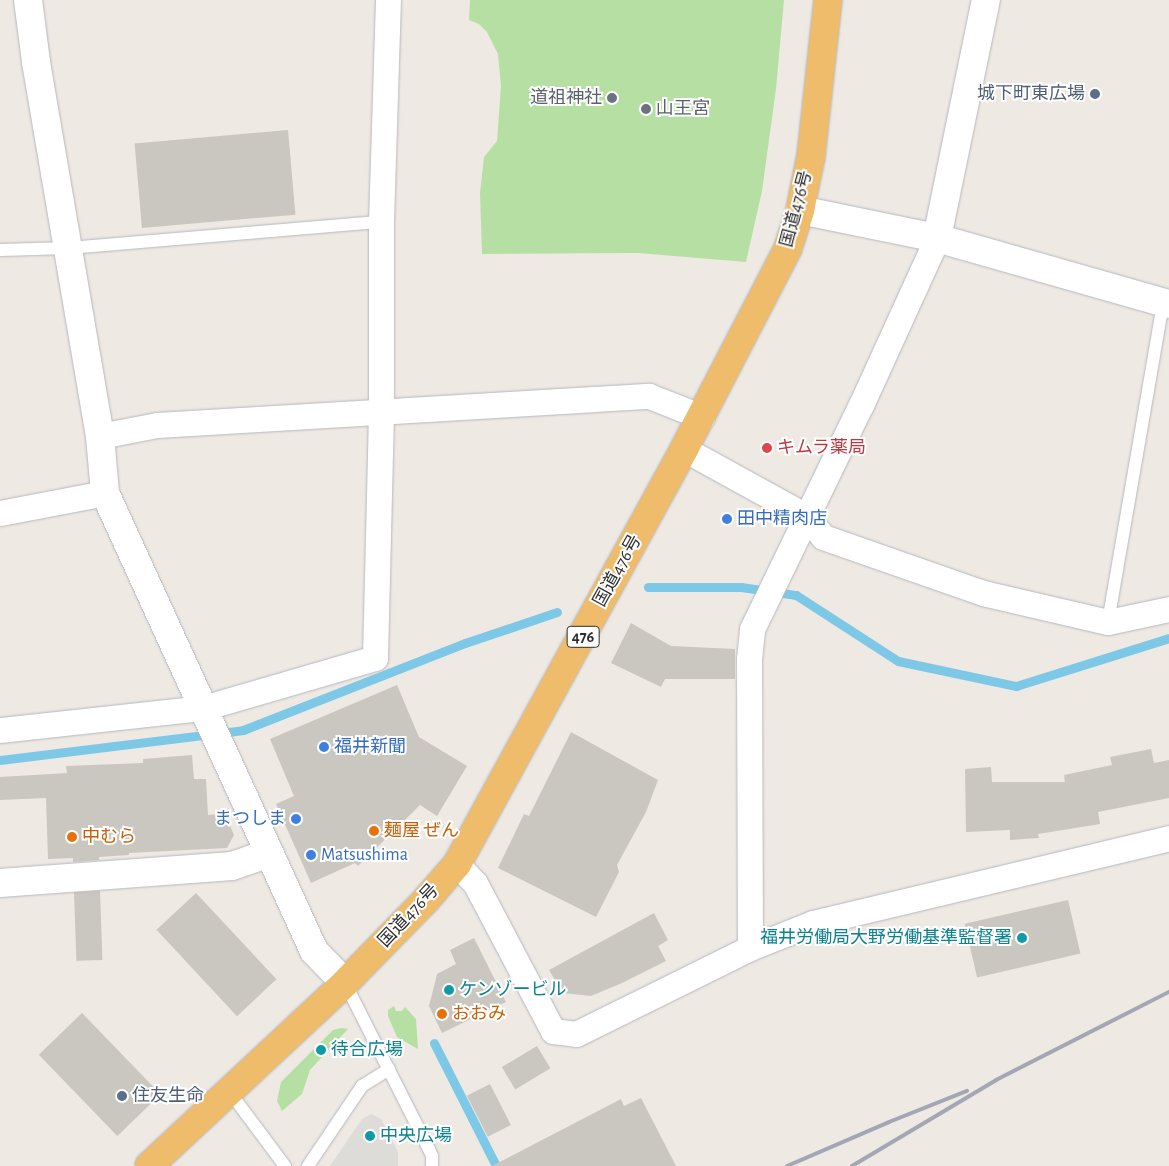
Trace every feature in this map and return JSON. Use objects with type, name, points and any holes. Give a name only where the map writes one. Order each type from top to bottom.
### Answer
[{"type":"highway","name":"国道476号","points":[[149,1166],[345,983],[426,900],[457,864],[702,417],[773,281],[788,248],[800,210],[812,156],[828,0]]},
{"type":"street","points":[[28,0],[36,62],[100,436],[105,494],[314,951],[345,983]]},
{"type":"street","points":[[0,730],[206,714],[375,658],[381,412],[381,222],[388,0]]},
{"type":"street","points":[[750,948],[749,659],[752,629],[861,405],[937,238],[986,0]]},
{"type":"street","points":[[800,210],[937,238],[1166,303]]},
{"type":"street","points":[[100,436],[157,425],[649,396],[702,417]]},
{"type":"street","points":[[684,449],[806,516],[823,537],[983,593],[1108,622],[1169,609]]},
{"type":"street","points":[[0,514],[105,494]]},
{"type":"street","points":[[457,864],[475,883],[553,1032],[576,1034],[750,948],[812,923],[1169,838]]},
{"type":"street","points":[[0,883],[232,866],[269,852]]},
{"type":"lane","points":[[0,250],[69,248],[381,222]]},
{"type":"lane","points":[[1108,622],[1166,303]]},
{"type":"lane","points":[[345,983],[429,1149],[432,1156],[432,1166]]},
{"type":"lane","points":[[308,1166],[362,1086],[389,1070]]},
{"type":"lane","points":[[229,1090],[285,1166]]},
{"type":"green space","points":[[470,0],[784,0],[776,89],[762,191],[746,262],[638,253],[482,254],[480,193],[484,157],[497,141],[501,86],[498,54],[487,32],[479,24],[469,20]]},
{"type":"green space","points":[[394,1006],[396,1011],[402,1011],[405,1007],[416,1019],[418,1049],[397,1037],[388,1016],[388,1010]]},
{"type":"green space","name":"待合広場","points":[[348,1029],[310,1070],[302,1094],[282,1111],[277,1101],[281,1082],[333,1030]]},
{"type":"shaded area","name":"中央広場","points":[[371,1114],[381,1119],[398,1152],[398,1166],[330,1166],[362,1119]]},
{"type":"building","points":[[288,130],[295,215],[142,228],[135,143]]},
{"type":"building","points":[[631,623],[671,646],[735,649],[735,679],[665,679],[661,687],[611,663]]},
{"type":"building","points":[[397,685],[419,737],[467,766],[437,816],[420,805],[358,866],[355,863],[311,883],[276,804],[294,796],[270,739]]},
{"type":"building","points":[[571,732],[658,780],[646,812],[617,865],[619,872],[596,917],[498,868],[524,814],[529,816]]},
{"type":"building","points":[[1151,749],[1154,763],[1169,760],[1169,798],[1098,812],[1100,824],[1038,834],[1039,838],[1010,840],[1010,830],[966,832],[965,769],[991,767],[992,782],[1065,782],[1064,775],[1112,765],[1110,757]]},
{"type":"building","points":[[192,755],[194,779],[206,779],[208,815],[225,814],[234,835],[227,848],[129,853],[129,855],[99,857],[99,860],[73,862],[73,858],[48,859],[46,798],[0,800],[0,777],[67,773],[66,766],[143,763],[143,759]]},
{"type":"building","points":[[100,891],[102,960],[76,961],[74,892]]},
{"type":"building","points":[[196,893],[276,979],[237,1016],[157,930]]},
{"type":"building","name":"福井労働局大野労働基準監督署","points":[[1068,900],[1080,954],[977,977],[965,924]]},
{"type":"building","points":[[654,913],[668,940],[658,946],[666,961],[591,996],[563,993],[549,970]]},
{"type":"building","points":[[474,938],[506,1002],[442,1033],[429,1006],[437,974],[456,964],[450,950]]},
{"type":"building","points":[[82,1013],[160,1094],[117,1136],[39,1055]]},
{"type":"building","points":[[537,1046],[550,1068],[515,1089],[502,1067]]},
{"type":"building","points":[[490,1084],[511,1125],[488,1137],[467,1096]]},
{"type":"building","points":[[641,1098],[676,1166],[492,1166],[621,1099],[624,1106]]},
{"type":"waterway","points":[[648,587],[741,587],[796,595],[898,661],[1016,686],[1169,638]]},
{"type":"waterway","points":[[0,760],[243,730],[465,643],[557,612]]},
{"type":"waterway","points":[[434,1043],[496,1166]]},
{"type":"railway","points":[[852,1166],[996,1080],[1169,992]]},
{"type":"railway","points":[[787,1166],[967,1091]]},
{"type":"place","name":"城下町東広場","points":[[1095,94]]},
{"type":"place","name":"道祖神社","points":[[612,98]]},
{"type":"place","name":"山王宮","points":[[646,109]]},
{"type":"place","name":"キムラ薬局","points":[[767,448]]},
{"type":"place","name":"田中精肉店","points":[[727,519]]},
{"type":"place","name":"福井新聞","points":[[324,747]]},
{"type":"place","name":"まつしま","points":[[296,819]]},
{"type":"place","name":"麺屋 ぜん","points":[[374,831]]},
{"type":"place","name":"中むら","points":[[72,837]]},
{"type":"place","name":"Matsushima","points":[[311,855]]},
{"type":"place","name":"福井労働局大野労働基準監督署","points":[[1022,938]]},
{"type":"place","name":"ケンゾービル","points":[[449,990]]},
{"type":"place","name":"おおみ","points":[[442,1014]]},
{"type":"place","name":"待合広場","points":[[321,1050]]},
{"type":"place","name":"住友生命","points":[[122,1096]]},
{"type":"place","name":"中央広場","points":[[370,1136]]}]
